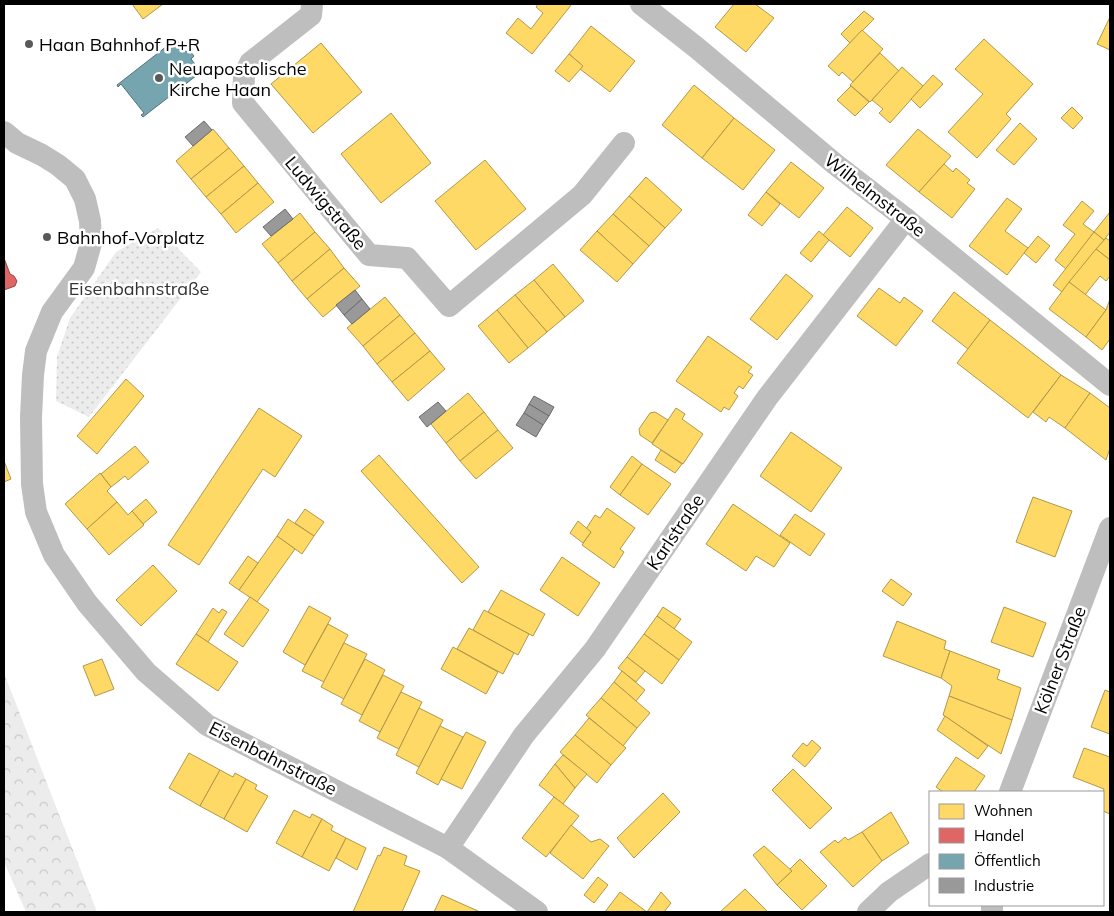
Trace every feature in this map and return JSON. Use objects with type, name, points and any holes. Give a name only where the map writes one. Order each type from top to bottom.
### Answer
[{"type":"street","name":"Ludwigstraße","points":[[312,4],[311,15],[250,63],[244,76],[243,103],[369,255],[407,258],[449,306],[582,195],[624,143]]},
{"type":"street","name":"Wilhelmstraße","points":[[641,4],[697,48],[835,164],[906,219],[1110,385]]},
{"type":"street","name":"Eisenbahnstraße","points":[[4,132],[17,143],[58,165],[75,178],[85,199],[90,221],[91,244],[84,268],[52,312],[36,351],[33,376],[31,417],[32,484],[36,512],[54,555],[87,603],[146,672],[207,725],[448,848],[537,912]]},
{"type":"street","name":"Karlstraße","points":[[448,848],[524,735],[595,649],[767,398],[906,219]]},
{"type":"street","name":"Kölner Straße","points":[[1010,791],[1110,528]]},
{"type":"street","points":[[868,912],[889,892],[929,865]]},
{"type":"green space","name":"Eisenbahnstraße","points":[[158,228],[201,272],[89,417],[56,401],[57,357],[70,318],[116,252]]},
{"type":"green space","points":[[4,673],[97,912],[26,912],[4,862]]},
{"type":"building: Wohnen","points":[[132,4],[163,4],[143,19]]},
{"type":"building: Wohnen","points":[[538,4],[572,4],[532,54],[506,33],[518,18],[531,29],[543,13],[536,7]]},
{"type":"building: Wohnen","points":[[734,4],[755,4],[774,18],[746,52],[715,27]]},
{"type":"building: Wohnen","points":[[864,11],[874,19],[850,43],[841,34]]},
{"type":"building: Wohnen","points":[[1110,17],[1110,50],[1097,44]]},
{"type":"building: Wohnen","points":[[591,26],[635,61],[610,92],[580,69],[583,66],[569,54]]},
{"type":"building: Wohnen","points":[[862,30],[883,49],[853,82],[842,72],[839,76],[828,66]]},
{"type":"building: Wohnen","points":[[984,39],[1033,84],[1006,114],[1011,119],[977,158],[948,132],[983,94],[955,69]]},
{"type":"building: Wohnen","points":[[321,43],[362,92],[313,133],[271,84]]},
{"type":"building: Wohnen","points":[[880,53],[899,71],[870,102],[850,85]]},
{"type":"building: Wohnen","points":[[569,54],[583,66],[569,82],[555,71]]},
{"type":"building: Wohnen","points":[[902,67],[923,86],[890,123],[879,113],[883,109],[872,100]]},
{"type":"building: Wohnen","points":[[933,75],[943,84],[920,108],[911,99]]},
{"type":"building: Wohnen","points":[[694,85],[734,118],[702,158],[662,125]]},
{"type":"building: Wohnen","points":[[851,86],[869,102],[855,116],[837,100]]},
{"type":"building: Wohnen","points":[[1072,107],[1083,118],[1073,129],[1061,118]]},
{"type":"building: Wohnen","points":[[391,113],[431,163],[381,203],[341,154]]},
{"type":"building: Wohnen","points":[[734,118],[775,150],[743,190],[702,158]]},
{"type":"building: Wohnen","points":[[1020,123],[1037,139],[1014,165],[996,150]]},
{"type":"building: Wohnen","points":[[213,129],[229,148],[191,179],[176,161]]},
{"type":"building: Wohnen","points":[[918,129],[951,156],[919,192],[886,165]]},
{"type":"building: Wohnen","points":[[229,148],[244,166],[206,197],[191,179]]},
{"type":"building: Wohnen","points":[[485,160],[526,209],[476,250],[435,201]]},
{"type":"building: Wohnen","points":[[791,162],[824,188],[799,218],[766,192]]},
{"type":"building: Wohnen","points":[[944,164],[953,172],[956,168],[970,180],[967,183],[975,189],[952,218],[919,192]]},
{"type":"building: Wohnen","points":[[244,166],[258,183],[221,214],[206,197]]},
{"type":"building: Wohnen","points":[[646,177],[682,210],[665,228],[629,196]]},
{"type":"building: Wohnen","points":[[258,183],[274,202],[236,233],[221,214]]},
{"type":"building: Wohnen","points":[[766,192],[780,204],[762,226],[748,215]]},
{"type":"building: Wohnen","points":[[629,196],[665,228],[649,246],[613,214]]},
{"type":"building: Wohnen","points":[[1007,198],[1022,209],[1005,231],[1028,248],[1007,275],[969,246]]},
{"type":"building: Wohnen","points":[[1082,201],[1094,211],[1083,224],[1094,232],[1066,269],[1055,260],[1075,234],[1063,225]]},
{"type":"building: Wohnen","points":[[847,207],[873,228],[850,257],[823,235]]},
{"type":"building: Wohnen","points":[[1110,212],[1110,232],[1104,240],[1094,232]]},
{"type":"building: Wohnen","points":[[300,213],[315,232],[278,263],[262,244]]},
{"type":"building: Wohnen","points":[[613,214],[649,246],[633,264],[597,231]]},
{"type":"building: Wohnen","points":[[597,231],[633,264],[617,282],[580,250]]},
{"type":"building: Wohnen","points":[[819,231],[829,240],[811,262],[800,253]]},
{"type":"building: Wohnen","points":[[315,232],[330,249],[292,281],[278,263]]},
{"type":"building: Wohnen","points":[[1094,232],[1104,240],[1062,292],[1053,285]]},
{"type":"building: Wohnen","points":[[1038,236],[1050,246],[1036,263],[1024,253]]},
{"type":"building: Wohnen","points":[[1106,238],[1110,241],[1110,260],[1096,249]]},
{"type":"building: Wohnen","points":[[330,249],[344,268],[307,299],[292,281]]},
{"type":"building: Wohnen","points":[[1096,249],[1110,260],[1110,276],[1106,281],[1100,276],[1085,295],[1069,282]]},
{"type":"building: Wohnen","points":[[553,264],[584,301],[565,317],[534,280]]},
{"type":"building: Wohnen","points":[[344,268],[360,286],[323,317],[307,299]]},
{"type":"building: Wohnen","points":[[786,274],[813,296],[777,340],[750,319]]},
{"type":"building: Wohnen","points":[[534,280],[565,317],[547,332],[515,295]]},
{"type":"building: Wohnen","points":[[1069,282],[1106,310],[1086,337],[1049,309]]},
{"type":"building: Wohnen","points":[[879,288],[900,303],[904,297],[923,311],[896,346],[857,316]]},
{"type":"building: Wohnen","points":[[954,292],[990,320],[968,349],[932,321]]},
{"type":"building: Wohnen","points":[[515,295],[547,332],[528,348],[497,310]]},
{"type":"building: Wohnen","points":[[385,297],[400,315],[363,346],[347,328]]},
{"type":"building: Wohnen","points":[[1110,299],[1110,339],[1102,350],[1086,337],[1106,310]]},
{"type":"building: Wohnen","points":[[497,310],[528,348],[509,363],[478,326]]},
{"type":"building: Wohnen","points":[[400,315],[415,333],[377,364],[363,346]]},
{"type":"building: Wohnen","points":[[990,320],[1061,375],[1028,418],[957,363]]},
{"type":"building: Wohnen","points":[[415,333],[430,351],[392,382],[377,364]]},
{"type":"building: Wohnen","points":[[708,336],[752,367],[748,372],[753,375],[743,389],[739,386],[734,393],[738,396],[729,410],[724,407],[721,412],[676,381]]},
{"type":"building: Wohnen","points":[[430,351],[445,369],[408,401],[392,382]]},
{"type":"building: Wohnen","points":[[1061,375],[1090,393],[1065,428],[1049,417],[1046,422],[1033,412]]},
{"type":"building: Wohnen","points":[[126,379],[144,396],[97,454],[77,436]]},
{"type":"building: Wohnen","points":[[468,393],[484,412],[446,443],[431,424]]},
{"type":"building: Wohnen","points":[[1090,393],[1110,408],[1110,448],[1106,460],[1065,428]]},
{"type":"building: Wohnen","points":[[259,408],[302,436],[275,477],[263,469],[199,565],[168,545]]},
{"type":"building: Wohnen","points":[[676,408],[685,414],[682,419],[703,434],[683,464],[652,444]]},
{"type":"building: Wohnen","points":[[484,412],[498,430],[460,461],[446,443]]},
{"type":"building: Wohnen","points":[[655,412],[668,420],[652,443],[640,435],[639,429],[650,413]]},
{"type":"building: Wohnen","points":[[498,430],[513,448],[476,479],[460,461]]},
{"type":"building: Wohnen","points":[[791,432],[842,468],[811,512],[760,476]]},
{"type":"building: Wohnen","points":[[135,446],[149,462],[128,480],[125,476],[111,487],[101,474]]},
{"type":"building: Wohnen","points":[[661,450],[682,464],[675,473],[655,460]]},
{"type":"building: Wohnen","points":[[379,455],[479,567],[462,583],[361,471]]},
{"type":"building: Wohnen","points":[[632,456],[642,464],[620,495],[610,487]]},
{"type":"building: Wohnen","points":[[4,461],[11,479],[4,482]]},
{"type":"building: Wohnen","points":[[642,464],[671,484],[648,515],[620,495]]},
{"type":"building: Wohnen","points":[[100,473],[111,487],[107,491],[117,502],[87,529],[65,504]]},
{"type":"building: Wohnen","points":[[1033,497],[1072,511],[1055,557],[1016,542]]},
{"type":"building: Wohnen","points":[[146,499],[157,512],[143,524],[132,511]]},
{"type":"building: Wohnen","points":[[117,502],[128,515],[132,511],[144,525],[109,555],[87,529]]},
{"type":"building: Wohnen","points":[[733,504],[790,543],[774,567],[756,556],[746,571],[706,544]]},
{"type":"building: Wohnen","points":[[607,508],[635,528],[620,549],[624,552],[614,568],[582,545],[591,532],[586,529],[595,515],[600,518]]},
{"type":"building: Wohnen","points":[[305,509],[324,522],[314,536],[295,523]]},
{"type":"building: Wohnen","points":[[795,514],[825,534],[810,556],[780,535]]},
{"type":"building: Wohnen","points":[[288,519],[314,536],[302,554],[277,536]]},
{"type":"building: Wohnen","points":[[578,521],[591,532],[583,543],[570,533]]},
{"type":"building: Wohnen","points":[[277,536],[295,549],[257,602],[239,590]]},
{"type":"building: Wohnen","points":[[248,556],[258,563],[239,590],[229,583]]},
{"type":"building: Wohnen","points":[[562,557],[600,583],[578,616],[540,590]]},
{"type":"building: Wohnen","points":[[153,565],[177,591],[141,626],[116,600]]},
{"type":"building: Wohnen","points":[[891,579],[912,594],[903,606],[882,591]]},
{"type":"building: Wohnen","points":[[501,590],[545,614],[533,636],[488,612]]},
{"type":"building: Wohnen","points":[[250,597],[269,610],[243,647],[224,634]]},
{"type":"building: Wohnen","points":[[309,606],[331,618],[305,665],[283,652]]},
{"type":"building: Wohnen","points":[[663,607],[681,619],[674,629],[657,616]]},
{"type":"building: Wohnen","points":[[1004,607],[1046,623],[1033,657],[991,642]]},
{"type":"building: Wohnen","points":[[213,608],[219,613],[222,609],[227,612],[208,642],[196,634]]},
{"type":"building: Wohnen","points":[[484,610],[529,634],[518,655],[473,630]]},
{"type":"building: Wohnen","points":[[657,616],[692,642],[679,660],[644,634]]},
{"type":"building: Wohnen","points":[[897,621],[946,641],[944,649],[950,651],[941,678],[883,656]]},
{"type":"building: Wohnen","points":[[328,624],[348,635],[324,682],[302,671]]},
{"type":"building: Wohnen","points":[[469,628],[514,653],[503,674],[457,649]]},
{"type":"building: Wohnen","points":[[196,634],[238,662],[218,691],[176,664]]},
{"type":"building: Wohnen","points":[[644,634],[679,660],[662,684],[627,657]]},
{"type":"building: Wohnen","points":[[344,643],[367,654],[344,699],[321,687]]},
{"type":"building: Wohnen","points":[[453,647],[498,672],[486,694],[441,669]]},
{"type":"building: Wohnen","points":[[950,651],[1000,670],[997,679],[1021,688],[1012,720],[949,696],[952,686],[941,678]]},
{"type":"building: Wohnen","points":[[627,657],[645,671],[636,682],[618,668]]},
{"type":"building: Wohnen","points":[[102,659],[114,689],[95,696],[83,666]]},
{"type":"building: Wohnen","points":[[365,659],[385,670],[362,715],[341,704]]},
{"type":"building: Wohnen","points":[[622,671],[645,690],[636,701],[614,682]]},
{"type":"building: Wohnen","points":[[383,675],[404,686],[380,732],[359,721]]},
{"type":"building: Wohnen","points":[[614,682],[650,713],[637,728],[601,698]]},
{"type":"building: Wohnen","points":[[1105,690],[1110,692],[1110,734],[1091,727]]},
{"type":"building: Wohnen","points":[[401,692],[422,702],[399,749],[377,738]]},
{"type":"building: Wohnen","points":[[949,696],[1012,720],[1001,754],[943,715]]},
{"type":"building: Wohnen","points":[[601,698],[637,728],[623,746],[586,715]]},
{"type":"building: Wohnen","points":[[419,708],[443,720],[419,767],[396,755]]},
{"type":"building: Wohnen","points":[[945,716],[988,746],[978,759],[937,730]]},
{"type":"building: Wohnen","points":[[589,718],[626,748],[611,765],[575,735]]},
{"type":"building: Wohnen","points":[[440,726],[463,737],[438,785],[416,773]]},
{"type":"building: Wohnen","points":[[466,732],[486,742],[462,789],[441,779]]},
{"type":"building: Wohnen","points":[[575,735],[611,765],[597,783],[560,752]]},
{"type":"building: Wohnen","points":[[812,740],[821,748],[805,767],[792,756],[803,743],[807,746]]},
{"type":"building: Wohnen","points":[[1084,748],[1110,757],[1110,814],[1104,811],[1104,789],[1073,777]]},
{"type":"building: Wohnen","points":[[189,753],[220,770],[200,806],[169,788]]},
{"type":"building: Wohnen","points":[[563,755],[587,774],[575,788],[555,764]]},
{"type":"building: Wohnen","points":[[956,757],[985,776],[975,791],[942,791],[936,787]]},
{"type":"building: Wohnen","points":[[555,764],[575,788],[563,804],[539,785]]},
{"type":"building: Wohnen","points":[[793,769],[832,808],[810,829],[772,790]]},
{"type":"building: Wohnen","points":[[220,770],[233,777],[235,773],[246,779],[224,819],[200,806]]},
{"type":"building: Wohnen","points":[[246,779],[257,785],[255,789],[268,796],[247,832],[224,819]]},
{"type":"building: Wohnen","points":[[663,793],[680,812],[634,858],[617,838]]},
{"type":"building: Wohnen","points":[[554,797],[579,816],[546,857],[522,838]]},
{"type":"building: Wohnen","points":[[294,810],[310,818],[312,814],[322,819],[302,857],[276,843]]},
{"type":"building: Wohnen","points":[[891,812],[909,843],[882,861],[862,832]]},
{"type":"building: Wohnen","points":[[322,819],[333,826],[331,830],[346,838],[329,871],[302,857]]},
{"type":"building: Wohnen","points":[[571,825],[591,842],[600,839],[609,846],[583,879],[550,853]]},
{"type":"building: Wohnen","points":[[862,832],[882,861],[853,887],[820,852],[835,840],[838,843],[845,837],[848,840]]},
{"type":"building: Wohnen","points":[[346,838],[366,848],[357,870],[336,858]]},
{"type":"building: Wohnen","points":[[764,846],[792,871],[777,885],[753,855]]},
{"type":"building: Wohnen","points":[[384,847],[407,856],[404,865],[420,871],[402,912],[353,912],[378,855],[380,856]]},
{"type":"building: Wohnen","points":[[800,859],[827,886],[802,910],[777,885],[792,871],[790,869]]},
{"type":"building: Wohnen","points":[[598,877],[608,885],[594,903],[584,895]]},
{"type":"building: Wohnen","points":[[745,889],[768,912],[720,912]]},
{"type":"building: Wohnen","points":[[620,892],[647,912],[605,912]]},
{"type":"building: Wohnen","points":[[661,892],[671,903],[664,912],[647,912]]},
{"type":"building: Wohnen","points":[[442,895],[478,911],[478,912],[434,912]]},
{"type":"building: Handel","points":[[4,258],[10,274],[17,281],[15,286],[4,290]]},
{"type":"building: Öffentlich","name":"Neuapostolische Kirche Haan","points":[[176,39],[186,52],[189,50],[194,56],[191,59],[201,72],[143,117],[141,115],[144,113],[121,84],[118,87],[117,85]]},
{"type":"building: Industrie","points":[[204,121],[212,130],[193,146],[185,137]]},
{"type":"building: Industrie","points":[[285,209],[293,219],[271,236],[263,227]]},
{"type":"building: Industrie","points":[[355,290],[362,299],[344,315],[336,305]]},
{"type":"building: Industrie","points":[[362,299],[370,309],[352,324],[344,315]]},
{"type":"building: Industrie","points":[[534,396],[554,407],[549,416],[529,404]]},
{"type":"building: Industrie","points":[[438,402],[446,411],[427,427],[419,417]]},
{"type":"building: Industrie","points":[[529,404],[549,416],[543,425],[524,413]]},
{"type":"building: Industrie","points":[[524,413],[543,425],[536,437],[516,425]]},
{"type":"place","name":"Haan Bahnhof P+R","points":[[29,44]]},
{"type":"place","name":"Neuapostolische Kirche Haan","points":[[159,78]]},
{"type":"place","name":"Bahnhof-Vorplatz","points":[[47,237]]}]
